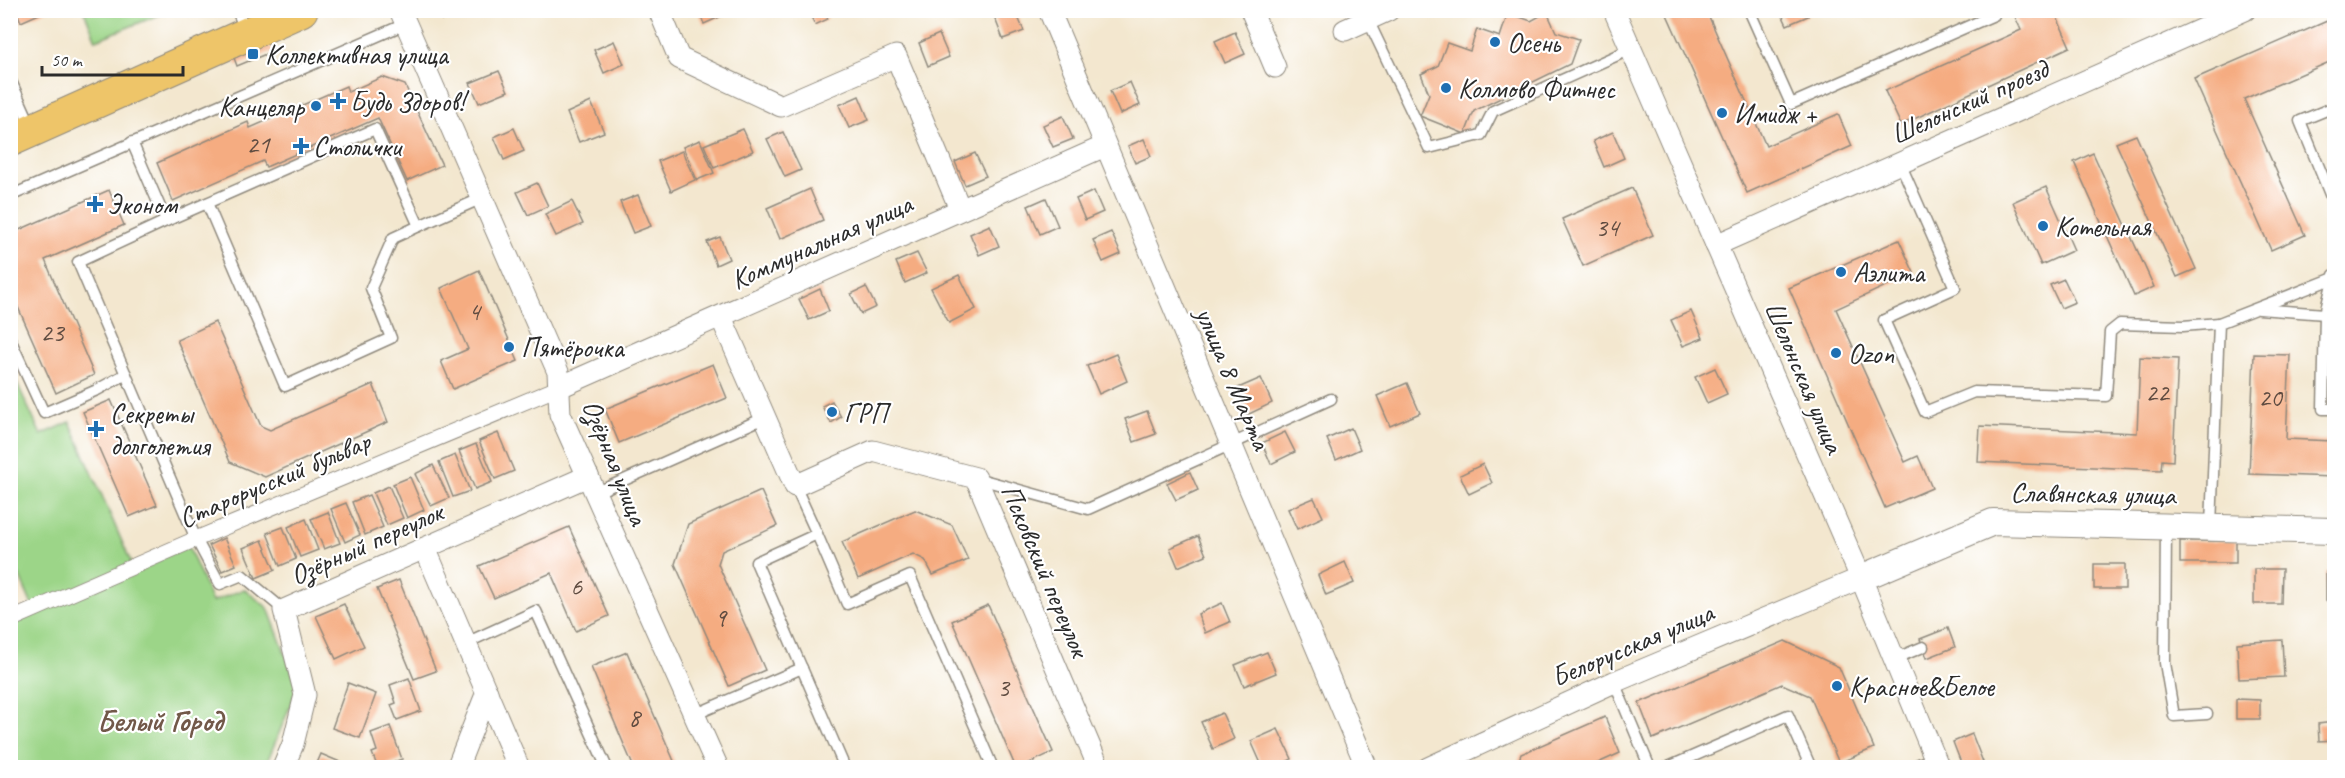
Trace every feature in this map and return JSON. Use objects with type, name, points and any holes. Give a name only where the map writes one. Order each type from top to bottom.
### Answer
[{"type":"main road","points":[[22,134],[242,22],[301,10]]},
{"type":"street","points":[[659,10],[679,58],[781,106],[896,56],[960,209]]},
{"type":"street","name":"улица 8 Марта","points":[[1049,10],[1367,768]]},
{"type":"street","points":[[1251,10],[1275,67]]},
{"type":"street","points":[[1345,30],[1389,10]]},
{"type":"street","name":"Шелонская улица","points":[[1614,10],[1861,578],[1937,763]]},
{"type":"street","name":"Шелонский проезд","points":[[1716,245],[2245,10]]},
{"type":"street","name":"Озёрная улица","points":[[403,17],[480,198],[558,372],[560,414],[718,768]]},
{"type":"street","name":"Коммунальная улица","points":[[560,387],[1105,146]]},
{"type":"street","points":[[721,316],[795,486]]},
{"type":"street","name":"Старорусский бульвар","points":[[10,620],[196,539],[560,387]]},
{"type":"street","name":"Псковский переулок","points":[[795,486],[873,451],[976,478],[1099,768]]},
{"type":"street","name":"Озёрный переулок","points":[[283,768],[293,744],[305,695],[284,610],[425,548],[591,485]]},
{"type":"street","name":"Славянская улица","points":[[1861,578],[1993,522],[2334,531]]},
{"type":"street","points":[[425,548],[519,768]]},
{"type":"street","name":"Белорусская улица","points":[[1428,768],[1614,682],[1861,578]]},
{"type":"street","points":[[457,768],[487,692]]},
{"type":"lane","points":[[1749,10],[1791,104],[1994,15],[1992,10]]},
{"type":"lane","points":[[10,196],[403,17]]},
{"type":"lane","points":[[1368,20],[1429,148],[1481,135],[1492,111],[1631,49]]},
{"type":"lane","points":[[10,79],[22,134]]},
{"type":"lane","points":[[2334,106],[2300,121],[2334,204]]},
{"type":"lane","points":[[284,610],[242,575],[220,584],[196,539],[78,262],[375,129],[419,226]]},
{"type":"lane","points":[[132,142],[166,222]]},
{"type":"lane","points":[[1900,163],[1955,288],[1884,320],[1925,412],[1974,392],[2106,396],[2110,332],[2121,324],[2183,326],[2218,323],[2334,277]]},
{"type":"lane","points":[[207,203],[285,386],[391,338],[370,288],[393,238],[480,198]]},
{"type":"lane","points":[[2334,277],[2325,314],[2323,409],[2334,409]]},
{"type":"lane","points":[[2258,308],[2325,314]]},
{"type":"lane","points":[[2211,526],[2218,323]]},
{"type":"lane","points":[[10,339],[44,413],[97,390],[126,374]]},
{"type":"lane","points":[[976,478],[1088,509],[1331,399]]},
{"type":"lane","points":[[591,485],[764,418]]},
{"type":"lane","points":[[795,486],[847,604],[910,576],[993,768]]},
{"type":"lane","points":[[2166,526],[2165,663],[2174,716],[2207,714]]},
{"type":"lane","points":[[817,534],[756,562],[845,768]]},
{"type":"lane","points":[[466,643],[536,611],[607,768]]},
{"type":"lane","points":[[1894,659],[1923,647]]},
{"type":"lane","points":[[694,715],[801,668]]},
{"type":"lane","points":[[1614,682],[1650,768]]},
{"type":"lane","points":[[1666,768],[1691,763],[1788,715],[1811,768]]},
{"type":"lane","points":[[1910,768],[1937,763]]},
{"type":"green space","points":[[84,11],[169,11],[96,40]]},
{"type":"green space","points":[[10,368],[41,435],[70,422],[133,567],[187,543],[212,602],[244,589],[268,608],[298,687],[265,767],[11,767],[11,621],[34,610],[11,556]]},
{"type":"building","points":[[16,10],[48,10],[21,22]]},
{"type":"building","points":[[438,10],[462,10],[442,20]]},
{"type":"building","points":[[698,10],[722,10],[724,15],[704,24]]},
{"type":"building","points":[[808,10],[824,10],[828,19],[815,25]]},
{"type":"building","points":[[1008,10],[1015,10],[1024,31],[1003,39],[994,16]]},
{"type":"building","points":[[1665,10],[1706,10],[1766,146],[1838,114],[1852,146],[1747,193]]},
{"type":"building","points":[[1780,10],[1805,10],[1808,16],[1787,25]]},
{"type":"building","points":[[2012,10],[2054,10],[2070,47],[1901,125],[1885,91],[2021,30]]},
{"type":"building","points":[[1547,12],[1556,32],[1579,39],[1570,64],[1474,111],[1465,134],[1420,116],[1429,94],[1421,74],[1438,66],[1447,43],[1470,51],[1477,29],[1500,37],[1508,13],[1531,21]]},
{"type":"building","points":[[2334,18],[2334,60],[2244,99],[2305,235],[2271,250],[2194,79]]},
{"type":"building","points":[[1235,32],[1245,54],[1225,63],[1215,41]]},
{"type":"building","points":[[939,34],[949,57],[928,66],[919,43]]},
{"type":"building","points":[[614,41],[624,64],[604,73],[594,50]]},
{"type":"building","points":[[269,42],[273,51],[237,66],[234,58]]},
{"type":"building","points":[[499,71],[508,91],[479,103],[470,83]]},
{"type":"building","points":[[382,77],[405,85],[442,165],[407,181],[378,118],[266,167],[263,161],[173,201],[157,163],[248,122],[250,128],[346,86],[348,92]]},
{"type":"building","points":[[1130,82],[1140,105],[1120,114],[1110,91]]},
{"type":"building","points":[[859,96],[869,120],[849,128],[839,105]]},
{"type":"building","points":[[591,102],[604,132],[579,142],[567,113]]},
{"type":"building","points":[[1063,116],[1073,139],[1053,147],[1043,125]]},
{"type":"building","points":[[514,128],[524,151],[504,160],[494,137]]},
{"type":"building","points":[[743,129],[753,151],[714,168],[704,145]]},
{"type":"building","points":[[783,132],[801,170],[785,177],[767,139]]},
{"type":"building","points":[[1613,132],[1624,158],[1604,167],[1593,141]]},
{"type":"building","points":[[2136,135],[2196,269],[2177,277],[2116,143]]},
{"type":"building","points":[[1144,139],[1151,156],[1135,163],[1128,146]]},
{"type":"building","points":[[700,140],[714,173],[697,180],[683,147]]},
{"type":"building","points":[[682,151],[695,180],[671,191],[658,161]]},
{"type":"building","points":[[975,153],[986,176],[965,185],[955,162]]},
{"type":"building","points":[[2093,153],[2154,287],[2134,296],[2074,162]]},
{"type":"building","points":[[537,183],[548,206],[528,215],[517,192]]},
{"type":"building","name":"Котельная","points":[[2046,187],[2074,250],[2041,265],[2013,202]]},
{"type":"building","points":[[1632,188],[1653,235],[1583,266],[1562,219]]},
{"type":"building","points":[[810,189],[823,220],[780,239],[767,208]]},
{"type":"building","points":[[109,190],[124,225],[45,260],[94,375],[56,393],[10,289],[10,234]]},
{"type":"building","points":[[1094,191],[1103,212],[1085,220],[1076,199]]},
{"type":"building","points":[[638,195],[651,226],[633,233],[620,202]]},
{"type":"building","points":[[1046,198],[1058,226],[1040,234],[1028,206]]},
{"type":"building","points":[[572,201],[583,224],[556,236],[545,214]]},
{"type":"building","points":[[990,225],[999,246],[979,255],[970,234]]},
{"type":"building","points":[[1111,232],[1121,254],[1103,262],[1093,240]]},
{"type":"building","points":[[720,237],[729,259],[716,265],[707,242]]},
{"type":"building","points":[[1899,240],[1914,273],[1836,309],[1905,462],[1918,456],[1932,488],[1885,508],[1789,288]]},
{"type":"building","points":[[917,253],[927,273],[905,283],[896,262]]},
{"type":"building","points":[[479,270],[518,361],[453,389],[441,361],[468,349],[441,288]]},
{"type":"building","points":[[959,275],[976,309],[949,323],[931,288]]},
{"type":"building","points":[[2064,279],[2075,302],[2061,308],[2050,285]]},
{"type":"building","points":[[866,287],[876,307],[861,314],[851,294]]},
{"type":"building","points":[[820,289],[829,311],[809,320],[799,299]]},
{"type":"building","points":[[1691,311],[1703,338],[1683,346],[1671,320]]},
{"type":"building","points":[[215,322],[261,426],[270,430],[373,384],[388,422],[265,477],[230,462],[177,340]]},
{"type":"building","points":[[1116,354],[1127,381],[1099,394],[1087,366]]},
{"type":"building","points":[[2254,354],[2290,355],[2286,439],[2334,441],[2334,477],[2249,474]]},
{"type":"building","points":[[2140,357],[2178,359],[2173,461],[2162,460],[2161,470],[1978,462],[1980,426],[2137,433]]},
{"type":"building","points":[[713,364],[727,398],[619,443],[605,409]]},
{"type":"building","points":[[1715,368],[1727,394],[1707,403],[1695,377]]},
{"type":"building","points":[[1261,378],[1272,403],[1247,415],[1236,389]]},
{"type":"building","points":[[1407,383],[1420,413],[1390,426],[1377,396]]},
{"type":"building","points":[[111,400],[157,505],[129,517],[83,412]]},
{"type":"building","name":"ГРП","points":[[832,401],[841,417],[831,423],[822,406]]},
{"type":"building","points":[[1147,411],[1156,434],[1134,442],[1125,419]]},
{"type":"building","points":[[1351,428],[1360,449],[1336,460],[1327,439]]},
{"type":"building","points":[[1285,432],[1295,452],[1271,464],[1262,443]]},
{"type":"building","points":[[498,433],[514,471],[495,479],[479,441]]},
{"type":"building","points":[[476,444],[492,482],[475,489],[459,451]]},
{"type":"building","points":[[455,455],[470,491],[453,497],[439,462]]},
{"type":"building","points":[[1483,464],[1492,483],[1469,494],[1460,475]]},
{"type":"building","points":[[433,465],[449,498],[431,506],[415,474]]},
{"type":"building","points":[[1190,472],[1198,490],[1176,500],[1167,483]]},
{"type":"building","points":[[410,477],[424,510],[407,518],[393,484]]},
{"type":"building","points":[[389,486],[403,518],[387,525],[373,493]]},
{"type":"building","points":[[761,491],[777,526],[722,551],[718,564],[765,670],[729,686],[675,564],[688,524]]},
{"type":"building","points":[[369,495],[383,527],[365,535],[352,502]]},
{"type":"building","points":[[1314,498],[1323,517],[1297,529],[1288,509]]},
{"type":"building","points":[[346,503],[360,535],[345,542],[331,509]]},
{"type":"building","points":[[915,510],[952,525],[968,560],[933,575],[925,560],[913,554],[858,579],[842,542]]},
{"type":"building","points":[[328,512],[340,543],[324,549],[311,519]]},
{"type":"building","points":[[306,519],[318,550],[300,557],[288,527]]},
{"type":"building","points":[[283,527],[296,559],[280,566],[267,533]]},
{"type":"building","points":[[569,527],[609,616],[576,631],[551,573],[494,598],[479,566]]},
{"type":"building","points":[[1198,536],[1206,555],[1178,567],[1170,548]]},
{"type":"building","points":[[224,538],[236,565],[222,571],[209,545]]},
{"type":"building","points":[[262,540],[275,570],[256,578],[243,548]]},
{"type":"building","points":[[2180,541],[2236,541],[2236,563],[2180,563]]},
{"type":"building","points":[[1345,562],[1354,583],[1326,595],[1318,575]]},
{"type":"building","points":[[2094,564],[2125,564],[2125,589],[2094,589]]},
{"type":"building","points":[[2254,569],[2282,569],[2281,604],[2254,604]]},
{"type":"building","points":[[2326,572],[2334,572],[2334,601],[2326,601]]},
{"type":"building","points":[[399,580],[436,671],[414,679],[377,589]]},
{"type":"building","points":[[1222,603],[1230,622],[1205,633],[1198,614]]},
{"type":"building","points":[[344,604],[364,646],[336,659],[316,616]]},
{"type":"building","points":[[988,605],[1053,752],[1019,768],[1016,768],[952,621]]},
{"type":"building","points":[[1948,628],[1955,647],[1927,658],[1920,639]]},
{"type":"building","points":[[2282,640],[2284,677],[2239,679],[2237,643]]},
{"type":"building","points":[[1785,641],[1839,667],[1874,748],[1839,763],[1810,696],[1782,684],[1653,739],[1639,703]]},
{"type":"building","points":[[627,652],[677,768],[634,768],[591,667]]},
{"type":"building","points":[[1267,652],[1276,673],[1244,686],[1235,665]]},
{"type":"building","points":[[409,678],[421,711],[397,720],[391,705],[396,703],[390,685]]},
{"type":"building","points":[[348,683],[376,694],[360,738],[332,728]]},
{"type":"building","points":[[2236,699],[2260,700],[2260,719],[2236,719]]},
{"type":"building","points":[[1222,713],[1234,739],[1213,749],[1201,722]]},
{"type":"building","points":[[1605,717],[1620,753],[1587,768],[1516,768],[1521,754]]},
{"type":"building","points":[[2334,722],[2334,740],[2319,741],[2318,724]]},
{"type":"building","points":[[390,726],[402,759],[378,768],[372,753],[377,751],[371,733]]},
{"type":"building","points":[[1278,729],[1292,759],[1274,768],[1263,768],[1251,741]]},
{"type":"building","points":[[1972,734],[1983,762],[1970,768],[1963,768],[1953,742]]},
{"type":"building","points":[[321,754],[352,767],[352,768],[315,768]]},
{"type":"place","name":"Осень","points":[[1495,42]]},
{"type":"place","name":"Коллективная улица","points":[[253,54]]},
{"type":"place","name":"Колмово Фитнес","points":[[1446,88]]},
{"type":"place","name":"Будь Здоров!","points":[[338,101]]},
{"type":"place","name":"Канцеляр","points":[[316,106]]},
{"type":"place","name":"Имидж +","points":[[1722,113]]},
{"type":"place","name":"Столички","points":[[301,146]]},
{"type":"place","name":"Эконом","points":[[95,204]]},
{"type":"place","name":"Котельная","points":[[2043,226]]},
{"type":"place","name":"Аэлита","points":[[1841,272]]},
{"type":"place","name":"Пятёрочка","points":[[509,347]]},
{"type":"place","name":"Ozon","points":[[1836,353]]},
{"type":"place","name":"ГРП","points":[[832,412]]},
{"type":"place","name":"Секреты долголетия","points":[[96,429]]},
{"type":"place","name":"Красное&Белое","points":[[1837,686]]},
{"type":"district","name":"Белый Город","points":[[160,721]]}]
